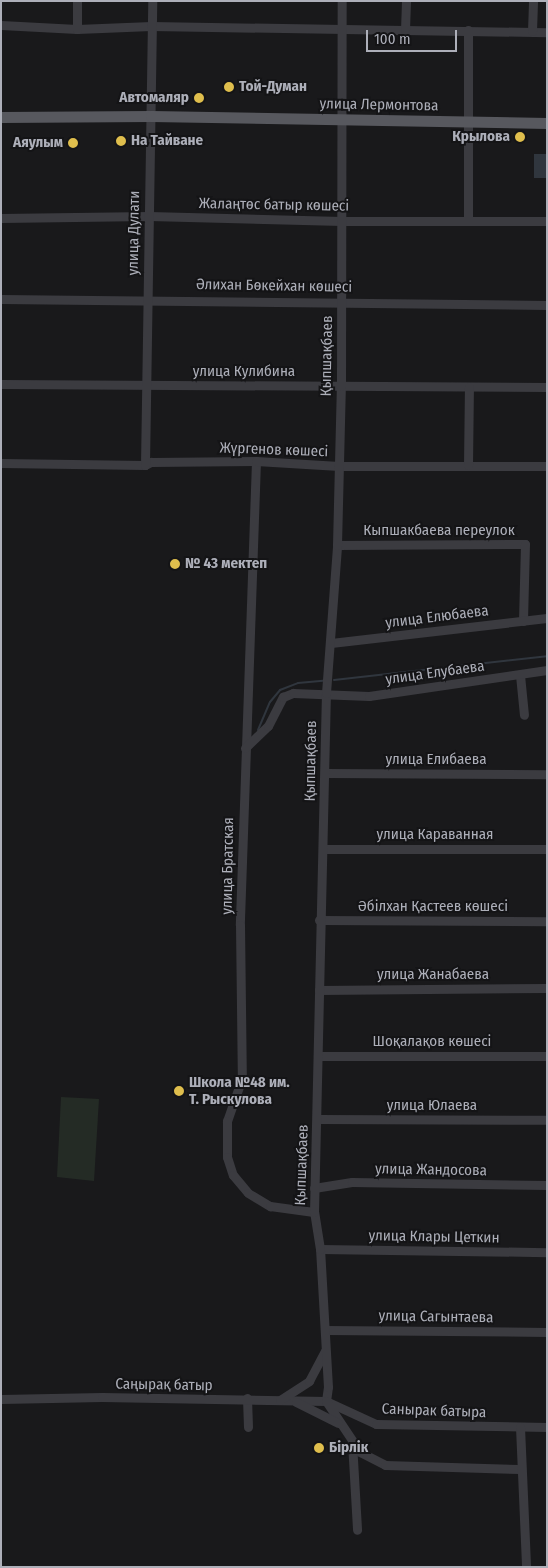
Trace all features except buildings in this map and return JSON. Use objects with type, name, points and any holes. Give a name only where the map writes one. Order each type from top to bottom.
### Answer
[{"type":"main road","name":"улица Лермонтова","points":[[1,117],[151,116],[547,123]]},
{"type":"street","points":[[76,29],[77,1]]},
{"type":"street","name":"улица Дулати","points":[[145,465],[144,386],[152,1]]},
{"type":"street","name":"Қыпшақбаев","points":[[326,1401],[325,1330],[320,1249],[314,1212],[314,1188],[317,1119],[319,920],[324,849],[326,693],[337,545],[341,386],[342,1]]},
{"type":"street","points":[[405,30],[406,1]]},
{"type":"street","points":[[532,31],[533,1]]},
{"type":"street","points":[[1,25],[76,29],[151,26],[547,32]]},
{"type":"street","points":[[468,30],[468,221]]},
{"type":"street","name":"Жалаңтөс батыр көшесі","points":[[1,218],[148,216],[342,221],[547,221]]},
{"type":"street","name":"Әлихан Бөкейхан көшесі","points":[[1,299],[342,300],[547,305]]},
{"type":"street","name":"улица Кулибина","points":[[1,384],[547,387]]},
{"type":"street","points":[[468,465],[469,387]]},
{"type":"street","name":"Жүргенов көшесі","points":[[1,463],[145,465],[152,462],[256,461],[338,466],[547,466]]},
{"type":"street","name":"улица Братская","points":[[256,461],[240,926],[242,1078],[227,1121],[226,1157],[233,1175],[248,1193],[270,1206],[314,1212]]},
{"type":"street","name":"Кыпшакбаева переулок","points":[[337,545],[525,544],[523,621]]},
{"type":"street","name":"улица Елюбаева","points":[[331,643],[547,618]]},
{"type":"street","name":"улица Елубаева","points":[[245,748],[268,726],[283,697],[293,694],[326,693],[369,696],[547,670]]},
{"type":"street","points":[[520,675],[524,715]]},
{"type":"street","name":"улица Елибаева","points":[[325,773],[547,774]]},
{"type":"street","name":"улица Караванная","points":[[324,849],[547,850]]},
{"type":"street","name":"Әбілхан Қастеев көшесі","points":[[319,920],[547,921]]},
{"type":"street","name":"улица Жанабаева","points":[[319,990],[547,988]]},
{"type":"street","name":"Шоқалақов көшесі","points":[[318,1056],[547,1056]]},
{"type":"street","name":"улица Юлаева","points":[[317,1119],[547,1120]]},
{"type":"street","name":"улица Жандосова","points":[[314,1188],[352,1182],[547,1185]]},
{"type":"street","name":"улица Клары Цеткин","points":[[320,1249],[547,1252]]},
{"type":"street","name":"улица Сагынтаева","points":[[325,1330],[547,1332]]},
{"type":"street","points":[[279,1400],[309,1380],[326,1348]]},
{"type":"street","points":[[247,1398],[248,1427]]},
{"type":"street","name":"Саңырақ батыр","points":[[1,1399],[247,1398],[296,1402],[326,1401]]},
{"type":"street","points":[[326,1401],[352,1442],[370,1460],[385,1465],[520,1469]]},
{"type":"street","name":"Санырак батыра","points":[[326,1401],[376,1424],[547,1427]]},
{"type":"street","points":[[296,1402],[340,1425]]},
{"type":"street","points":[[520,1427],[520,1469],[526,1567]]},
{"type":"street","points":[[352,1442],[357,1530]]},
{"type":"shaded area","points":[[534,154],[547,154],[547,178],[534,178]]},
{"type":"shaded area","points":[[61,1097],[99,1099],[94,1181],[57,1177]]},
{"type":"waterway","points":[[334,680],[547,656]]},
{"type":"waterway","points":[[258,730],[270,702],[280,690],[298,683],[323,681]]},
{"type":"place","name":"Той-Думан","points":[[229,87]]},
{"type":"place","name":"Автомаляр","points":[[199,98]]},
{"type":"place","name":"Крылова","points":[[520,137]]},
{"type":"place","name":"На Тайване","points":[[121,141]]},
{"type":"place","name":"Аяулым","points":[[73,143]]},
{"type":"place","name":"№ 43 мектеп","points":[[175,564]]},
{"type":"place","name":"Школа №48 им. Т. Рыскулова","points":[[179,1091]]},
{"type":"place","name":"Бірлік","points":[[319,1448]]}]
